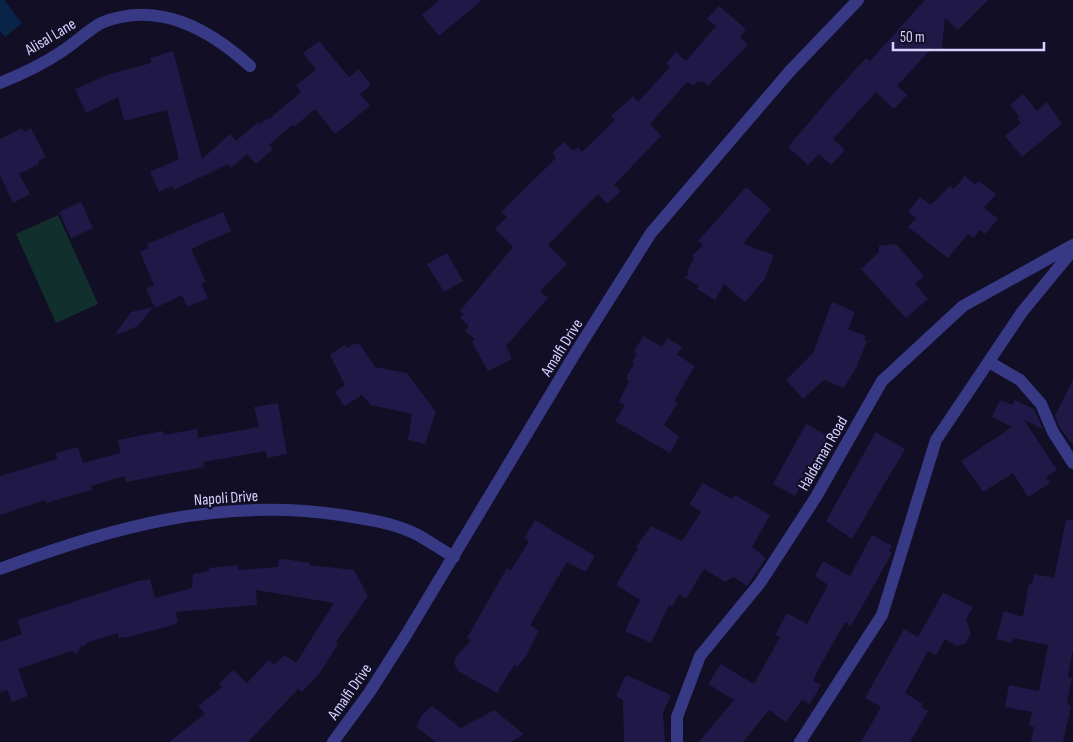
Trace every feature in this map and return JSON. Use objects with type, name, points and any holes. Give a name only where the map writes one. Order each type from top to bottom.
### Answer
[{"type":"street","name":"Amalfi Drive","points":[[333,742],[369,693],[454,557],[576,352],[651,233],[778,85],[858,0]]},
{"type":"street","name":"Alisal Lane","points":[[0,83],[59,53],[102,23],[129,13],[157,11],[181,17],[220,40],[250,66]]},
{"type":"street","name":"Haldeman Road","points":[[677,742],[677,717],[700,656],[760,583],[816,497],[882,381],[963,306],[1073,245]]},
{"type":"street","points":[[800,742],[882,615],[936,440],[1022,312],[1073,250]]},
{"type":"street","points":[[989,362],[1020,380],[1041,404],[1053,432],[1073,463]]},
{"type":"street","name":"Napoli Drive","points":[[0,569],[46,552],[143,523],[203,513],[262,510],[312,511],[376,520],[417,535],[454,557]]},
{"type":"green space","points":[[58,215],[98,304],[56,323],[16,234]]},
{"type":"water","points":[[0,0],[4,0],[22,23],[5,37],[0,31]]},
{"type":"building","points":[[439,0],[482,0],[439,36],[422,15]]},
{"type":"building","points":[[925,0],[988,0],[958,30],[945,18],[942,49],[932,48],[897,86],[907,95],[894,109],[876,92],[833,139],[845,150],[831,165],[819,154],[808,165],[788,147],[866,58],[870,61]]},
{"type":"building","points":[[719,6],[746,29],[740,37],[748,45],[708,86],[702,81],[698,81],[693,86],[687,82],[650,124],[661,136],[614,185],[621,191],[607,204],[598,194],[548,245],[567,264],[540,291],[548,298],[506,346],[512,359],[488,371],[472,342],[475,339],[465,331],[469,326],[460,318],[464,314],[460,311],[513,247],[495,229],[507,217],[501,212],[556,158],[552,153],[564,142],[573,151],[578,147],[582,152],[615,120],[611,116],[633,96],[638,102],[670,67],[666,64],[676,52],[686,61],[716,26],[707,19]]},
{"type":"building","points":[[319,41],[349,77],[359,69],[371,85],[360,94],[370,106],[335,134],[315,109],[294,127],[292,125],[269,145],[273,149],[256,164],[247,154],[231,168],[228,164],[174,190],[172,186],[159,192],[150,172],[179,159],[167,110],[124,121],[118,97],[86,113],[75,89],[107,75],[151,63],[150,58],[173,51],[202,159],[230,134],[236,141],[258,122],[260,124],[269,119],[301,92],[296,85],[316,70],[303,53]]},
{"type":"building","points":[[1023,94],[1037,111],[1047,102],[1062,124],[1022,157],[1005,136],[1021,123],[1017,118],[1019,116],[1010,105]]},
{"type":"building","points":[[22,128],[24,132],[31,128],[46,157],[38,161],[39,164],[19,174],[30,194],[13,203],[0,175],[0,139]]},
{"type":"building","points":[[965,176],[975,185],[978,181],[996,194],[984,208],[998,219],[985,234],[980,230],[973,238],[968,234],[948,258],[908,227],[916,218],[908,212],[920,197],[931,205],[950,186],[954,189]]},
{"type":"building","points":[[746,187],[771,209],[743,244],[774,255],[764,280],[745,302],[724,284],[715,300],[697,289],[699,286],[685,278],[689,273],[687,272],[694,258],[692,256],[703,245],[698,241]]},
{"type":"building","points":[[81,202],[93,228],[71,238],[59,212]]},
{"type":"building","points":[[223,212],[231,231],[191,249],[206,282],[201,284],[208,298],[187,307],[182,295],[155,308],[146,289],[154,285],[140,252],[149,248],[147,244]]},
{"type":"building","points":[[896,244],[924,276],[915,284],[928,299],[906,318],[861,269],[879,252],[879,246]]},
{"type":"building","points":[[447,253],[463,281],[444,292],[427,264]]},
{"type":"building","points":[[832,302],[855,312],[848,329],[866,336],[864,340],[867,341],[856,368],[844,388],[824,380],[803,399],[786,380],[813,353]]},
{"type":"building","points":[[153,307],[138,326],[114,336],[131,312]]},
{"type":"building","points":[[643,336],[662,347],[667,338],[682,347],[677,355],[695,366],[674,401],[678,403],[664,425],[679,437],[670,453],[615,421],[625,405],[619,402],[629,381],[626,378],[634,364],[632,362],[637,354],[634,352]]},
{"type":"building","points":[[356,343],[357,345],[359,343],[375,367],[407,373],[436,412],[425,444],[408,440],[412,414],[371,405],[362,395],[344,406],[335,392],[345,385],[330,355],[345,345],[347,348]]},
{"type":"building","points":[[1073,380],[1073,445],[1060,428],[1055,416]]},
{"type":"building","points":[[1000,400],[1012,405],[1015,400],[1034,409],[1043,429],[1024,420],[1057,470],[1046,477],[1050,483],[1028,497],[1013,473],[983,492],[961,461],[1012,427],[992,417]]},
{"type":"building","points":[[278,403],[287,454],[267,458],[266,451],[203,462],[204,467],[126,482],[125,476],[91,486],[92,490],[46,503],[45,500],[0,515],[0,476],[57,459],[56,453],[78,447],[83,463],[120,453],[118,440],[163,431],[164,435],[197,429],[198,438],[259,427],[254,407]]},
{"type":"building","points":[[806,424],[828,436],[795,496],[773,484]]},
{"type":"building","points":[[876,432],[905,449],[852,539],[826,521]]},
{"type":"building","points":[[703,483],[732,499],[735,495],[770,515],[752,547],[766,558],[747,586],[734,577],[725,582],[704,569],[686,599],[679,594],[672,607],[669,605],[651,643],[625,631],[640,600],[616,585],[638,548],[636,547],[651,526],[682,541],[701,512],[689,504]]},
{"type":"building","points":[[535,520],[595,556],[586,572],[567,562],[530,625],[539,631],[526,656],[517,667],[514,665],[497,693],[458,671],[454,663],[456,657],[471,640],[467,638],[507,568],[511,570],[529,541],[524,538]]},
{"type":"building","points":[[1066,520],[1073,520],[1073,649],[1068,677],[1072,678],[1067,702],[1071,707],[1063,742],[1031,742],[1034,727],[1029,726],[1032,712],[1005,707],[1009,685],[1039,691],[1048,645],[1013,638],[1012,643],[996,639],[1004,611],[1023,617],[1029,583],[1032,584],[1034,574],[1054,578]]},
{"type":"building","points":[[872,535],[892,546],[889,551],[892,553],[851,626],[845,622],[819,668],[813,681],[821,685],[810,704],[802,700],[786,722],[769,710],[743,742],[699,742],[734,700],[708,684],[721,664],[754,684],[780,637],[775,635],[787,613],[807,624],[828,585],[815,576],[823,561],[850,576]]},
{"type":"building","points":[[279,560],[310,563],[309,565],[354,570],[368,596],[336,642],[338,644],[319,674],[302,692],[298,689],[248,742],[169,742],[205,714],[198,706],[222,687],[219,684],[233,670],[247,683],[269,660],[274,665],[284,655],[296,663],[334,603],[256,590],[257,605],[176,612],[178,622],[173,625],[128,637],[119,638],[118,633],[86,643],[87,645],[81,646],[77,654],[71,651],[18,669],[28,696],[12,702],[7,690],[0,692],[0,642],[22,634],[17,620],[138,581],[150,579],[155,598],[192,588],[193,574],[209,571],[209,568],[238,565],[238,570],[278,567]]},
{"type":"building","points":[[943,593],[973,607],[966,619],[971,633],[965,644],[956,646],[945,639],[936,655],[928,651],[905,693],[923,704],[921,707],[928,711],[910,742],[861,742],[881,707],[865,698],[904,629],[918,637]]},
{"type":"building","points":[[626,675],[671,695],[663,713],[665,742],[624,742],[623,700],[616,696]]},
{"type":"building","points":[[432,706],[461,728],[494,710],[524,734],[511,742],[436,742],[416,727],[422,715]]}]
